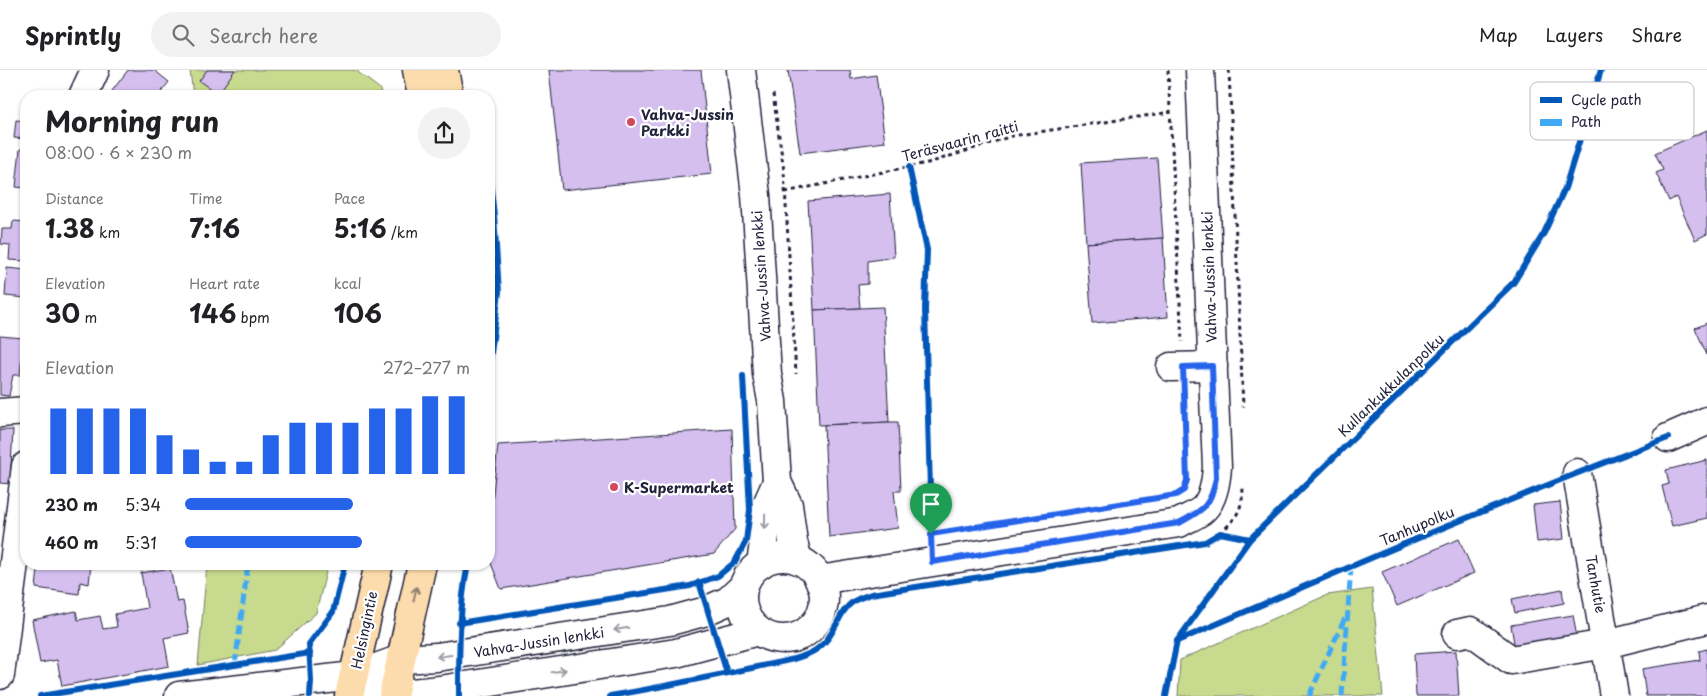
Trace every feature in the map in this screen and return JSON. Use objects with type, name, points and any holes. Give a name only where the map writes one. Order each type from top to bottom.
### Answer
[{"type":"main road","points":[[417,70],[421,90]]},
{"type":"main road","points":[[444,70],[448,90]]},
{"type":"main road","name":"Helsingintie","points":[[351,686],[378,570]]},
{"type":"main road","points":[[393,695],[421,570]]},
{"type":"street","points":[[86,90],[95,70]]},
{"type":"street","name":"Vahva-Jussin lenkki","points":[[741,70],[756,195],[766,364],[772,401],[777,482],[788,505],[792,542],[798,560]]},
{"type":"street","name":"Vahva-Jussin lenkki","points":[[819,580],[1179,523],[1201,511],[1214,489],[1216,478],[1200,70]]},
{"type":"street","points":[[1177,367],[1212,366]]},
{"type":"street","points":[[0,413],[20,411]]},
{"type":"street","points":[[1668,438],[1707,421]]},
{"type":"street","name":"Tanhutie","points":[[1577,473],[1614,696]]},
{"type":"street","name":"Vahva-Jussin lenkki","points":[[760,564],[764,543],[765,509],[777,482]]},
{"type":"street","points":[[0,675],[20,517]]},
{"type":"street","points":[[779,557],[798,560],[814,572],[819,580],[823,590],[822,609],[818,618],[805,632],[796,637],[777,638],[758,631],[749,620],[743,606],[742,597],[744,587],[753,570],[760,564],[779,557]]},
{"type":"street","name":"Vahva-Jussin lenkki","points":[[179,696],[351,686],[401,659],[437,657],[670,621],[703,612],[728,601],[744,587]]},
{"type":"street","points":[[1457,634],[1472,630],[1511,660],[1606,644],[1707,619]]},
{"type":"street","points":[[351,686],[393,695],[440,690],[533,685],[758,631]]},
{"type":"path","points":[[1168,70],[1171,112],[1177,367],[1187,480]]},
{"type":"path","points":[[909,167],[911,176]]},
{"type":"path","points":[[946,531],[1067,512]]},
{"type":"path","points":[[1213,538],[1220,533],[1228,535]]},
{"type":"green space","points":[[190,70],[357,70],[380,90],[192,90]]},
{"type":"green space","points":[[206,570],[327,570],[316,613],[275,650],[198,665]]},
{"type":"green space","points":[[1372,589],[1383,696],[1178,696],[1180,660],[1327,595]]},
{"type":"building","points":[[128,70],[154,70],[169,82],[163,90],[113,90]]},
{"type":"building","points":[[207,70],[235,70],[221,90],[212,90],[199,81]]},
{"type":"building","name":"Vahva-Jussin Parkki","points":[[549,70],[701,70],[712,174],[562,190]]},
{"type":"building","points":[[788,70],[850,70],[851,79],[876,75],[885,142],[800,153]]},
{"type":"building","points":[[16,120],[20,120],[20,138],[14,138]]},
{"type":"building","points":[[1707,130],[1707,234],[1695,240],[1676,197],[1669,201],[1656,173],[1663,170],[1655,153],[1684,140],[1694,140],[1694,136]]},
{"type":"building","points":[[20,149],[20,187],[16,187]]},
{"type":"building","points":[[1157,158],[1163,238],[1086,243],[1081,163]]},
{"type":"building","points":[[890,194],[894,257],[868,261],[868,284],[858,285],[860,308],[814,310],[808,201]]},
{"type":"building","points":[[13,221],[20,222],[20,261],[9,260],[10,245],[1,244],[2,229],[12,229]]},
{"type":"building","points":[[1163,238],[1168,317],[1092,323],[1086,243]]},
{"type":"building","points":[[7,268],[20,269],[20,297],[5,296]]},
{"type":"building","points":[[883,307],[889,422],[819,425],[814,310]]},
{"type":"building","points":[[1707,323],[1707,355],[1695,328]]},
{"type":"building","points":[[0,336],[20,338],[20,375],[13,375],[9,396],[0,395]]},
{"type":"building","points":[[898,422],[901,491],[894,491],[898,528],[829,537],[824,425]]},
{"type":"building","name":"K-Supermarket","points":[[732,429],[735,529],[714,554],[501,589],[494,570],[495,474],[498,445]]},
{"type":"building","points":[[0,430],[13,430],[10,484],[0,483]]},
{"type":"building","points":[[1707,460],[1707,518],[1672,526],[1662,486],[1669,484],[1666,470]]},
{"type":"building","points":[[1560,502],[1564,539],[1537,542],[1533,505]]},
{"type":"building","points":[[1459,539],[1474,573],[1397,606],[1382,572]]},
{"type":"building","points":[[38,570],[90,570],[89,584],[80,582],[79,594],[36,588]]},
{"type":"building","points":[[170,570],[177,602],[183,601],[189,633],[164,638],[169,666],[62,686],[57,660],[40,663],[32,620],[76,611],[78,620],[100,616],[103,629],[117,627],[115,614],[147,608],[141,573]]},
{"type":"building","points":[[1562,589],[1564,603],[1515,613],[1512,599]]},
{"type":"building","points":[[1573,615],[1577,638],[1515,649],[1511,625]]},
{"type":"building","points":[[1707,649],[1707,696],[1646,696],[1642,669],[1700,660],[1699,651]]},
{"type":"building","points":[[1456,651],[1459,696],[1416,696],[1414,654]]},
{"type":"marked path","points":[[1342,696],[1351,567]]},
{"type":"marked path","points":[[235,665],[247,570]]},
{"type":"marked path","points":[[1309,696],[1345,618]]},
{"type":"cycle path","name":"Kullankukkulanpolku","points":[[1597,82],[1601,70]]},
{"type":"cycle path","name":"Kullankukkulanpolku","points":[[1166,696],[1177,641],[1250,539],[1514,282],[1544,233],[1565,188],[1580,140]]},
{"type":"cycle path","name":"Teräsvaarin raitti","points":[[909,167],[927,250],[925,309],[932,562]]},
{"type":"cycle path","points":[[495,231],[499,292],[495,322]]},
{"type":"cycle path","points":[[459,623],[690,586],[718,576],[735,562],[746,541],[750,510],[743,376]]},
{"type":"cycle path","name":"Tanhupolku","points":[[1177,641],[1483,511],[1668,438]]},
{"type":"cycle path","points":[[610,696],[681,683],[800,657],[822,645],[848,606],[856,600],[871,594],[1205,542],[1220,533],[1250,539]]},
{"type":"cycle path","points":[[310,696],[309,644],[333,612],[344,570]]},
{"type":"cycle path","points":[[459,696],[461,613],[467,570]]},
{"type":"cycle path","points":[[699,582],[727,673]]},
{"type":"cycle path","points":[[40,696],[310,653]]},
{"type":"place","name":"Vahva-Jussin Parkki","points":[[631,122]]},
{"type":"place","name":"K-Supermarket","points":[[614,487]]},
{"type":"route","points":[[1212,366],[1217,467],[1214,489],[1201,511],[1179,523],[932,562],[931,534],[1176,495],[1184,490],[1187,480],[1183,367],[1212,366]]}]
